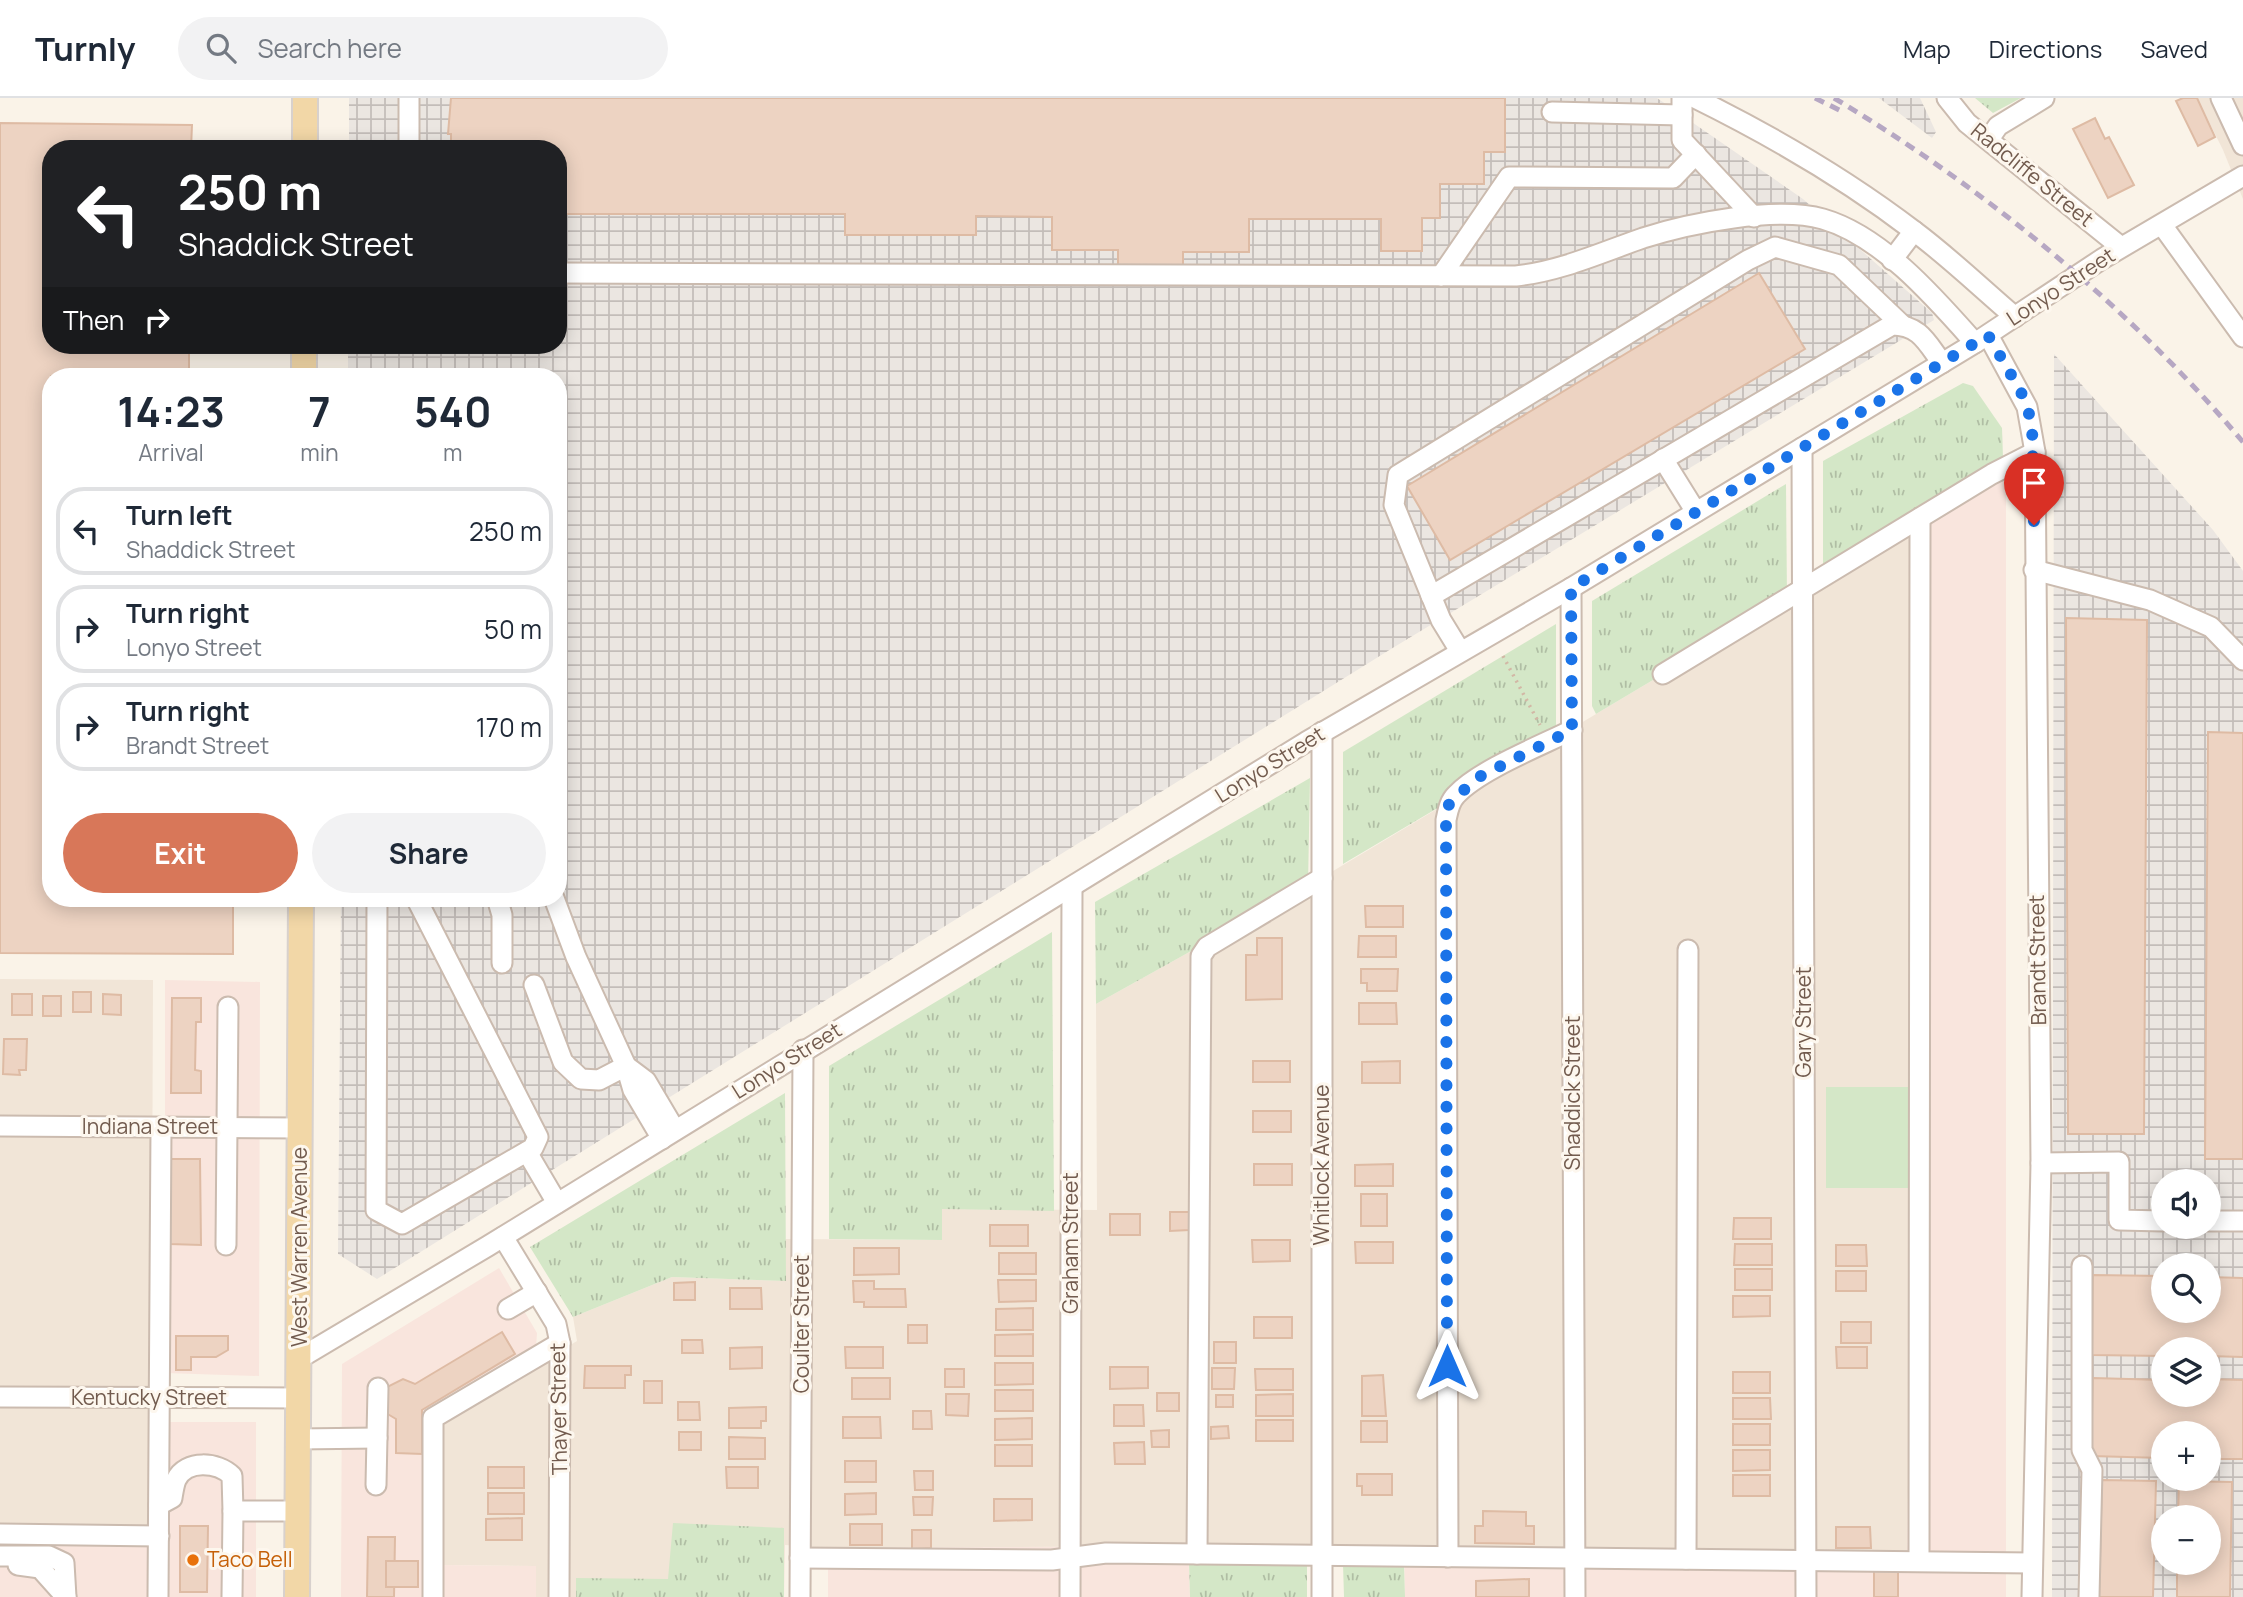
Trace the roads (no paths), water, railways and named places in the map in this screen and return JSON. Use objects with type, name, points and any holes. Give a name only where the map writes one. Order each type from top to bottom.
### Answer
[{"type":"main road","points":[[304,140],[305,98]]},
{"type":"main road","name":"West Warren Avenue","points":[[297,1597],[301,907]]},
{"type":"street","points":[[409,98],[409,140]]},
{"type":"street","points":[[1695,98],[1784,144],[1914,231],[2015,317]]},
{"type":"street","name":"Radcliffe Street","points":[[1947,98],[1958,115],[2122,247]]},
{"type":"street","points":[[1989,139],[1998,126],[2043,98]]},
{"type":"street","points":[[2221,98],[2243,144]]},
{"type":"street","points":[[1552,112],[1682,106],[1682,140],[1754,218]]},
{"type":"street","points":[[1441,276],[1509,177],[1673,178],[1696,154]]},
{"type":"street","name":"Lonyo Street","points":[[299,1358],[503,1237],[1322,732],[1571,588],[1981,339],[2122,247],[2243,176]]},
{"type":"street","name":"Brandt Street","points":[[567,273],[1516,276],[1550,272],[1664,232],[1754,218],[1804,215],[1839,226],[1892,260],[1981,339],[2027,407],[2035,452],[2040,1163],[2032,1597]]},
{"type":"street","points":[[2162,225],[2243,337]]},
{"type":"street","points":[[1892,260],[1914,231]]},
{"type":"street","points":[[1461,651],[1431,596],[1394,505],[1398,475],[1748,260],[1775,247],[1839,265],[1902,325],[1920,332],[1941,363]]},
{"type":"street","points":[[1431,596],[1892,326],[1902,325]]},
{"type":"street","name":"Gary Street","points":[[1802,447],[1806,1597]]},
{"type":"street","points":[[1663,674],[1920,518],[2035,452]]},
{"type":"street","points":[[1663,459],[1696,512]]},
{"type":"street","points":[[1919,1561],[1920,518]]},
{"type":"street","points":[[2034,570],[2162,605],[2211,627],[2243,660]]},
{"type":"street","name":"Shaddick Street","points":[[1571,588],[1575,1597]]},
{"type":"street","points":[[1448,1558],[1446,820],[1449,804],[1456,794],[1477,778],[1572,730]]},
{"type":"street","name":"Whitlock Avenue","points":[[1322,732],[1322,1597]]},
{"type":"street","points":[[1197,1555],[1201,956],[1207,947],[1322,878]]},
{"type":"street","name":"Graham Street","points":[[1070,1597],[1072,888]]},
{"type":"street","points":[[377,907],[376,1210],[401,1224],[527,1152],[533,1148],[538,1137],[421,907]]},
{"type":"street","points":[[500,907],[502,963]]},
{"type":"street","points":[[557,907],[576,957],[626,1066],[646,1081],[668,1135]]},
{"type":"street","points":[[1686,1559],[1688,950]]},
{"type":"street","points":[[534,985],[563,1062],[581,1079],[599,1080],[626,1066]]},
{"type":"street","points":[[226,1245],[229,1007]]},
{"type":"street","name":"Coulter Street","points":[[800,1597],[803,1050]]},
{"type":"street","name":"Indiana Street","points":[[0,1126],[300,1128]]},
{"type":"street","points":[[158,1597],[161,1127]]},
{"type":"street","points":[[527,1152],[557,1203]]},
{"type":"street","points":[[2040,1163],[2119,1162],[2119,1220],[2151,1221]]},
{"type":"street","points":[[2221,1221],[2243,1221]]},
{"type":"street","name":"Thayer Street","points":[[503,1237],[556,1324],[559,1343],[559,1597]]},
{"type":"street","points":[[2082,1266],[2082,1450],[2092,1471],[2089,1597]]},
{"type":"street","points":[[508,1309],[537,1292]]},
{"type":"street","points":[[433,1597],[433,1418],[559,1343]]},
{"type":"street","points":[[376,1485],[378,1388]]},
{"type":"street","name":"Kentucky Street","points":[[0,1397],[298,1398]]},
{"type":"street","points":[[298,1439],[377,1438]]},
{"type":"street","points":[[159,1504],[172,1498],[176,1479],[186,1470],[206,1464],[222,1466],[232,1476],[232,1597]]},
{"type":"street","points":[[233,1511],[298,1511]]},
{"type":"street","points":[[0,1534],[159,1536]]},
{"type":"street","points":[[800,1558],[1052,1560],[1105,1553],[2032,1563]]},
{"type":"street","points":[[0,1556],[49,1556],[64,1563],[66,1597]]},
{"type":"street","points":[[0,1565],[40,1568],[50,1575],[55,1586],[66,1597]]},
{"type":"railway","points":[[1815,98],[1843,112]]},
{"type":"railway","points":[[1834,98],[1946,171],[2052,253],[2152,343],[2243,442]]},
{"type":"place","name":"Taco Bell","points":[[193,1560]]}]
